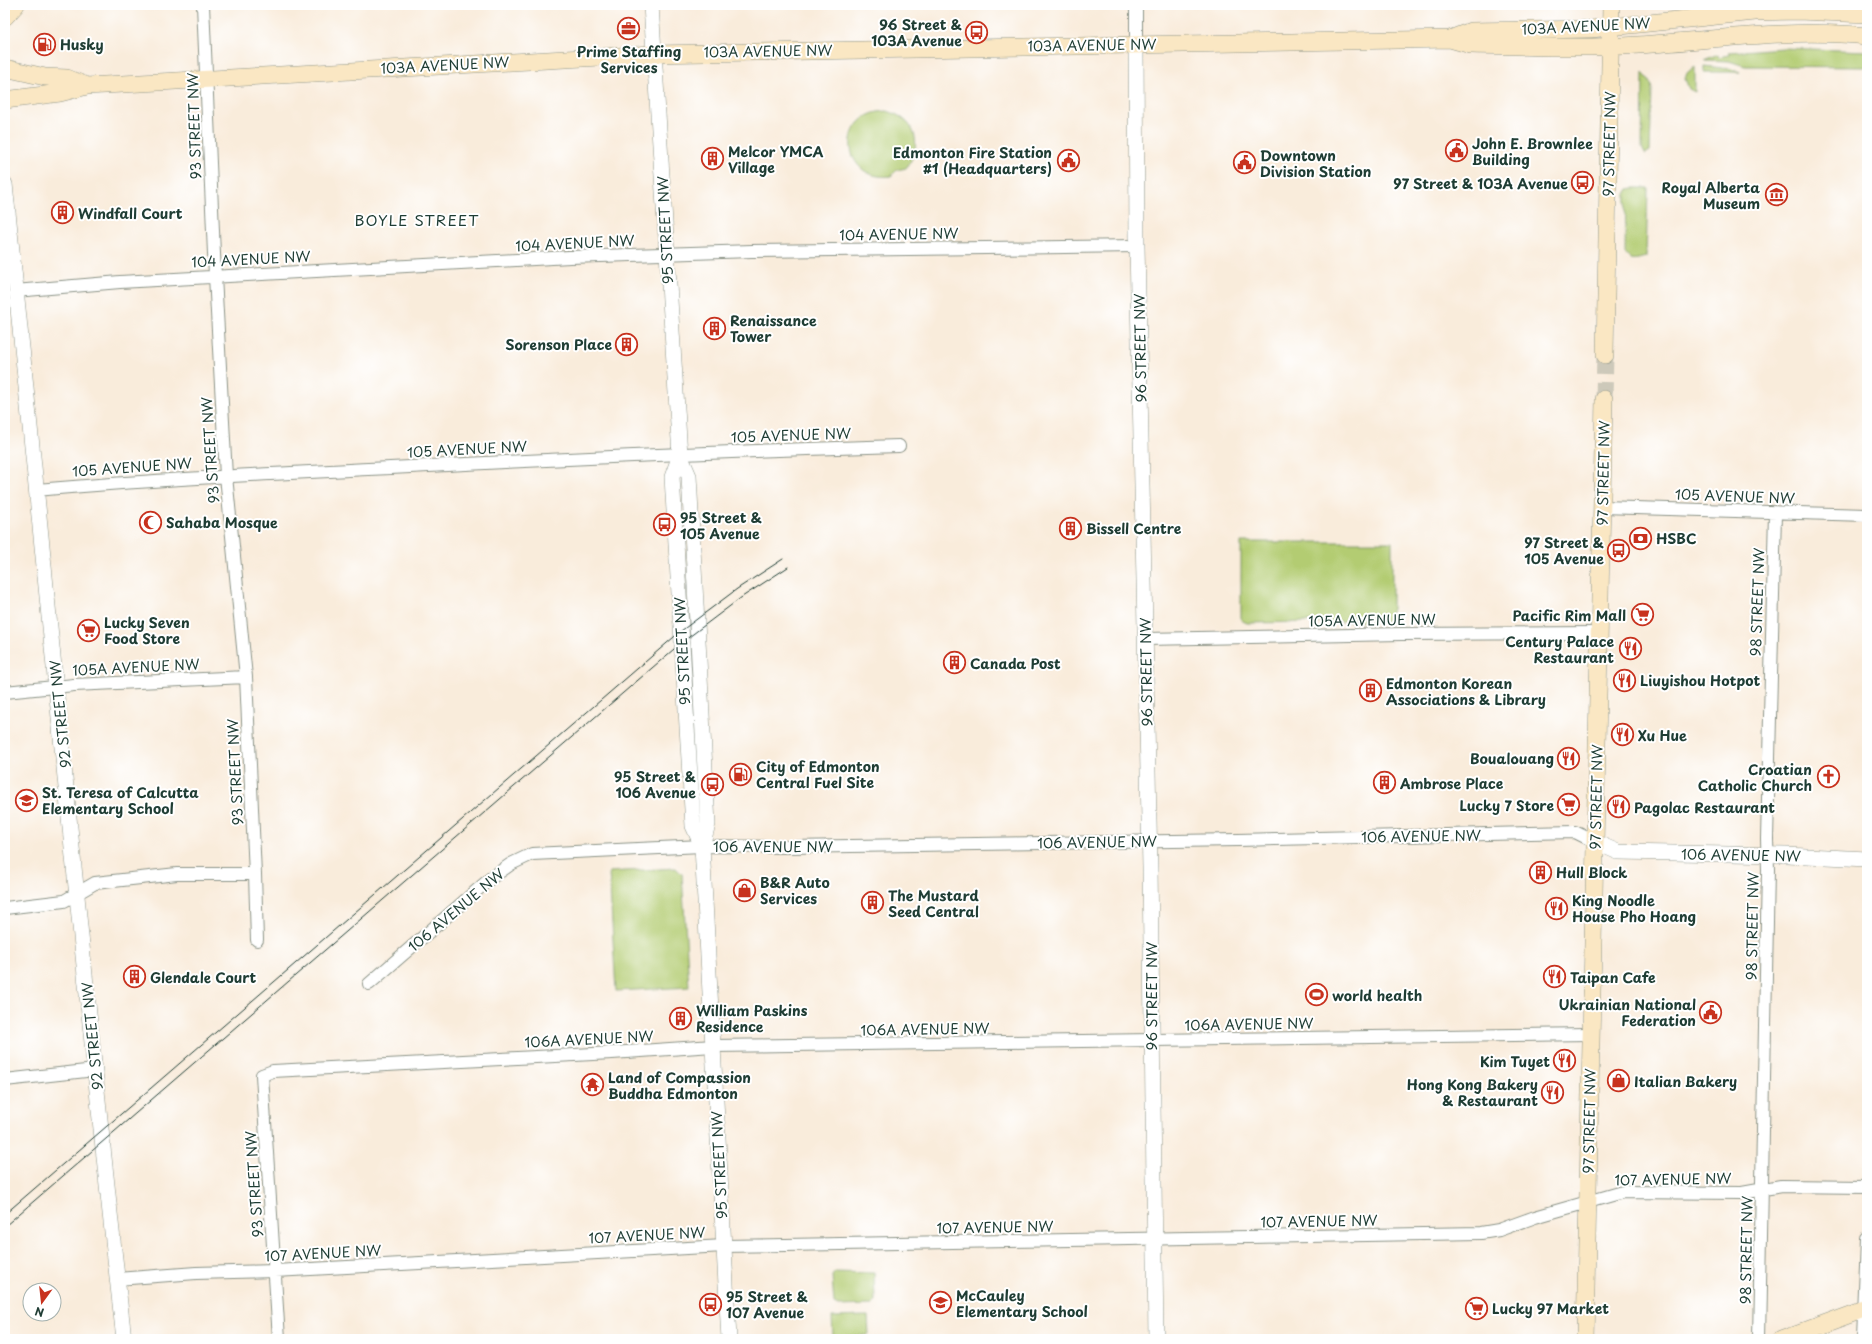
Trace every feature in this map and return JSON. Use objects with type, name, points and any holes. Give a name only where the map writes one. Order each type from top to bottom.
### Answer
[{"type":"main road","points":[[5,17],[16,5]]},
{"type":"main road","name":"97 STREET NW","points":[[1605,355],[1611,5]]},
{"type":"main road","name":"103A AVENUE NW","points":[[1450,39],[1471,31],[1611,27],[1750,9],[1867,14]]},
{"type":"main road","name":"103A AVENUE NW","points":[[5,100],[60,93],[87,86],[557,58],[654,54],[1450,39],[1471,45],[1610,47],[1802,32],[1867,36]]},
{"type":"main road","name":"103A AVENUE NW","points":[[5,68],[45,77],[67,78],[87,86]]},
{"type":"main road","points":[[5,78],[14,78],[28,74]]},
{"type":"main road","name":"97 STREET NW","points":[[1586,1338],[1590,1034],[1604,399]]},
{"type":"main road","points":[[1783,1339],[1865,1308]]},
{"type":"street","name":"93 STREET NW","points":[[203,5],[215,276],[226,476],[246,677],[257,940]]},
{"type":"street","name":"95 STREET NW","points":[[651,5],[680,455],[689,476],[693,532],[708,824],[702,846],[729,1339]]},
{"type":"street","name":"96 STREET NW","points":[[1136,5],[1137,246],[1149,841],[1156,1339]]},
{"type":"street","name":"92 STREET NW","points":[[5,184],[95,1070],[124,1339]]},
{"type":"street","name":"104 AVENUE NW","points":[[15,291],[215,276],[666,254],[1137,246]]},
{"type":"street","name":"105 AVENUE NW","points":[[37,490],[131,481],[332,470],[899,446]]},
{"type":"street","name":"105 AVENUE NW","points":[[1602,507],[1867,515]]},
{"type":"street","name":"98 STREET NW","points":[[1759,1339],[1770,672],[1775,513]]},
{"type":"street","name":"105A AVENUE NW","points":[[1145,640],[1401,634],[1600,633]]},
{"type":"street","name":"105A AVENUE NW","points":[[5,692],[57,687],[246,677]]},
{"type":"street","name":"106 AVENUE NW","points":[[369,984],[491,878],[532,854],[702,846],[789,847],[1575,832],[1618,852],[1768,855],[1867,860]]},
{"type":"street","points":[[5,908],[64,901],[95,883],[177,874],[255,874]]},
{"type":"street","name":"106A AVENUE NW","points":[[262,1075],[273,1071],[612,1054],[713,1046],[1590,1034]]},
{"type":"street","points":[[5,1080],[95,1070]]},
{"type":"street","name":"93 STREET NW","points":[[262,1075],[279,1339]]},
{"type":"street","name":"107 AVENUE NW","points":[[117,1279],[196,1273],[275,1271],[724,1246],[1481,1233],[1499,1230],[1622,1192],[1742,1193],[1781,1186],[1867,1187]]},
{"type":"street","points":[[1863,1339],[1867,1240]]},
{"type":"green space","points":[[1783,48],[1867,51],[1867,67],[1745,66],[1729,61],[1704,60],[1718,54],[1719,57],[1729,55],[1729,52]]},
{"type":"green space","points":[[1695,66],[1695,92],[1689,89],[1685,79],[1687,73]]},
{"type":"green space","points":[[1704,66],[1731,69],[1740,72],[1704,72]]},
{"type":"green space","points":[[1643,72],[1651,84],[1652,90],[1650,151],[1645,154],[1642,148]]},
{"type":"green space","points":[[887,111],[905,120],[911,126],[916,142],[915,151],[906,168],[897,170],[891,176],[874,175],[862,169],[854,159],[851,146],[852,134],[859,123],[870,114]]},
{"type":"green space","points":[[1648,188],[1646,257],[1634,260],[1629,258],[1625,253],[1626,194],[1629,189]]},
{"type":"green space","points":[[1241,542],[1392,542],[1392,609],[1387,621],[1247,623],[1241,620]]},
{"type":"green space","points":[[676,868],[682,874],[689,987],[616,991],[609,872]]},
{"type":"green space","points":[[835,1272],[874,1273],[875,1300],[873,1305],[838,1306],[834,1304],[832,1276]]},
{"type":"green space","points":[[868,1316],[869,1335],[833,1337],[832,1317]]},
{"type":"tunnel","points":[[1604,399],[1605,355]]},
{"type":"tram line","points":[[5,1214],[681,631],[737,589],[783,559]]},
{"type":"tram line","points":[[5,1226],[681,643],[742,597],[788,567]]},
{"type":"place","name":"Prime Staffing Services","points":[[629,29]]},
{"type":"place","name":"96 Street & 103A Avenue","points":[[977,32]]},
{"type":"place","name":"Husky","points":[[45,44]]},
{"type":"place","name":"John E. Brownlee Building","points":[[1457,151]]},
{"type":"place","name":"Melcor YMCA Village","points":[[713,159]]},
{"type":"place","name":"Edmonton Fire Station #1 (Headquarters)","points":[[1068,160]]},
{"type":"place","name":"Downtown Division Station","points":[[1245,163]]},
{"type":"place","name":"97 Street & 103A Avenue","points":[[1583,183]]},
{"type":"place","name":"Royal Alberta Museum","points":[[1776,195]]},
{"type":"place","name":"Windfall Court","points":[[62,213]]},
{"type":"place","name":"Renaissance Tower","points":[[715,328]]},
{"type":"place","name":"Sorenson Place","points":[[627,344]]},
{"type":"place","name":"Sahaba Mosque","points":[[151,522]]},
{"type":"place","name":"95 Street & 105 Avenue","points":[[665,525]]},
{"type":"place","name":"Bissell Centre","points":[[1070,528]]},
{"type":"place","name":"HSBC","points":[[1641,538]]},
{"type":"place","name":"97 Street & 105 Avenue","points":[[1619,550]]},
{"type":"place","name":"Pacific Rim Mall","points":[[1642,615]]},
{"type":"place","name":"Lucky Seven Food Store","points":[[88,630]]},
{"type":"place","name":"Century Palace Restaurant","points":[[1630,649]]},
{"type":"place","name":"Canada Post","points":[[955,663]]},
{"type":"place","name":"Liuyishou Hotpot","points":[[1624,680]]},
{"type":"place","name":"Edmonton Korean Associations & Library","points":[[1370,691]]},
{"type":"place","name":"Xu Hue","points":[[1623,735]]},
{"type":"place","name":"Boualouang","points":[[1569,758]]},
{"type":"place","name":"City of Edmonton Central Fuel Site","points":[[740,774]]},
{"type":"place","name":"Croatian Catholic Church","points":[[1828,777]]},
{"type":"place","name":"Ambrose Place","points":[[1384,783]]},
{"type":"place","name":"95 Street & 106 Avenue","points":[[712,784]]},
{"type":"place","name":"St. Teresa of Calcutta Elementary School","points":[[27,800]]},
{"type":"place","name":"Lucky 7 Store","points":[[1569,805]]},
{"type":"place","name":"Pagolac Restaurant","points":[[1618,807]]},
{"type":"place","name":"Hull Block","points":[[1540,872]]},
{"type":"place","name":"B&R Auto Services","points":[[745,890]]},
{"type":"place","name":"The Mustard Seed Central","points":[[873,903]]},
{"type":"place","name":"King Noodle House Pho Hoang","points":[[1556,908]]},
{"type":"place","name":"Glendale Court","points":[[134,977]]},
{"type":"place","name":"Taipan Cafe","points":[[1554,977]]},
{"type":"place","name":"world health","points":[[1316,995]]},
{"type":"place","name":"Ukrainian National Federation","points":[[1711,1012]]},
{"type":"place","name":"William Paskins Residence","points":[[680,1018]]},
{"type":"place","name":"Kim Tuyet","points":[[1565,1061]]},
{"type":"place","name":"Italian Bakery","points":[[1619,1081]]},
{"type":"place","name":"Land of Compassion Buddha Edmonton","points":[[593,1085]]},
{"type":"place","name":"Hong Kong Bakery & Restaurant","points":[[1553,1092]]},
{"type":"place","name":"McCauley Elementary School","points":[[940,1303]]},
{"type":"place","name":"95 Street & 107 Avenue","points":[[710,1304]]},
{"type":"place","name":"Lucky 97 Market","points":[[1477,1308]]},
{"type":"district","name":"BOYLE STREET","points":[[417,219]]}]
